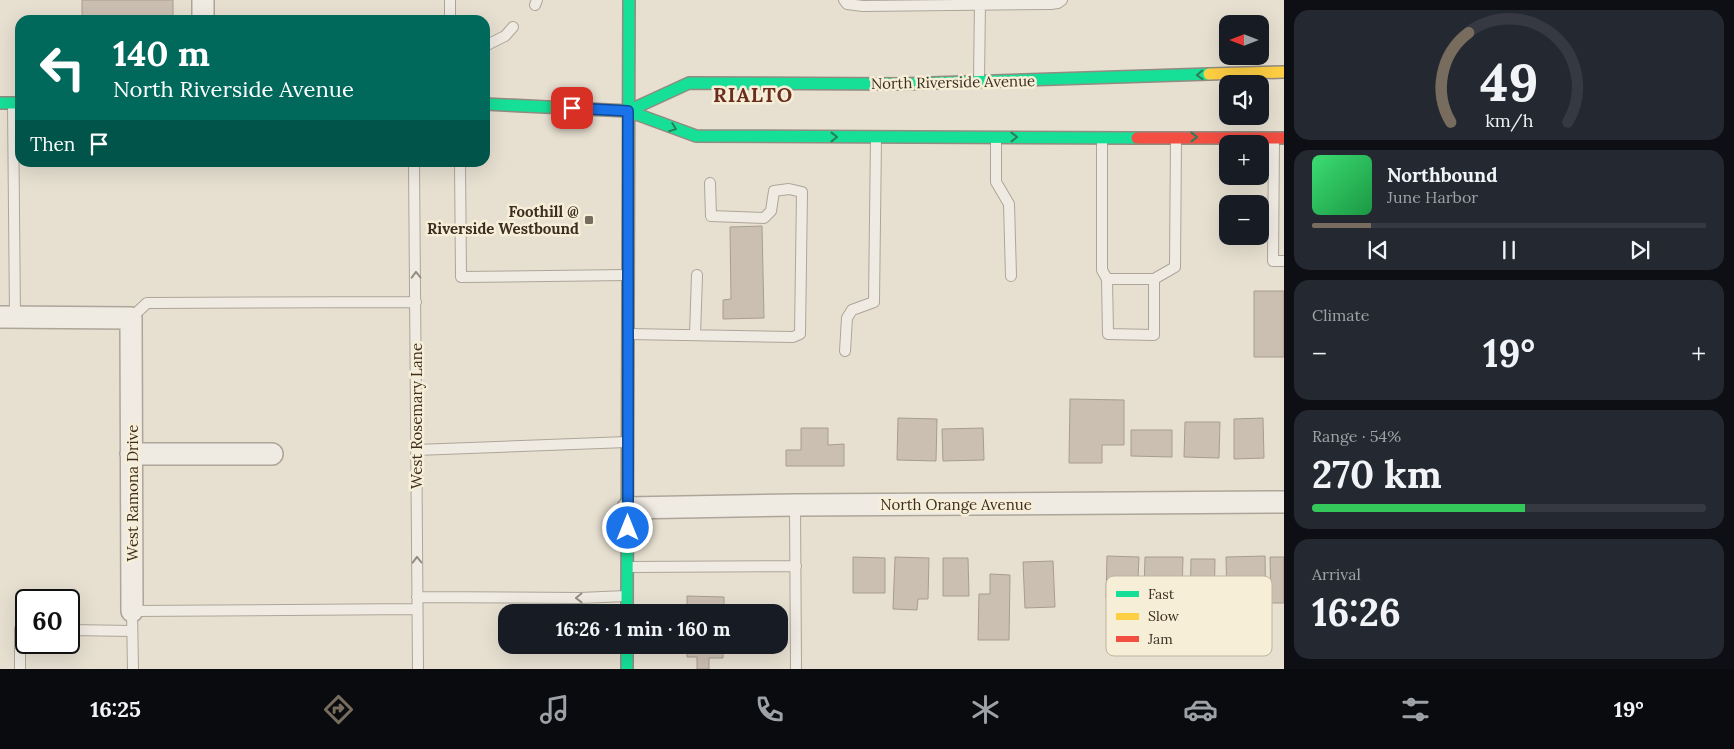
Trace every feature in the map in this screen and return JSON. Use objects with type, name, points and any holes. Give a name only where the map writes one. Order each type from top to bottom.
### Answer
[{"type":"main road","points":[[627,604],[629,0]]},
{"type":"main road","name":"North Riverside Avenue","points":[[628,111],[689,83],[901,84],[1284,72]]},
{"type":"main road","points":[[0,103],[15,103]]},
{"type":"main road","name":"North Riverside Avenue","points":[[490,104],[628,111],[696,136],[1279,138]]},
{"type":"main road","points":[[627,654],[627,669]]},
{"type":"street","points":[[203,0],[203,15]]},
{"type":"street","points":[[7,317],[131,318]]},
{"type":"street","name":"West Ramona Drive","points":[[131,318],[132,621]]},
{"type":"street","points":[[131,454],[272,454]]},
{"type":"street","name":"North Orange Avenue","points":[[628,508],[1284,502]]},
{"type":"lane","points":[[450,0],[450,15]]},
{"type":"lane","points":[[844,0],[847,4],[863,6],[980,2],[1051,4],[1062,0]]},
{"type":"lane","points":[[979,82],[980,2]]},
{"type":"lane","points":[[490,44],[505,36],[513,27]]},
{"type":"lane","points":[[845,352],[847,318],[852,310],[874,302],[876,137]]},
{"type":"lane","points":[[996,137],[996,182],[1009,204],[1011,276]]},
{"type":"lane","points":[[1102,137],[1102,270],[1107,279],[1108,334],[1154,335],[1154,279]]},
{"type":"lane","points":[[1107,279],[1154,279],[1175,267],[1176,137]]},
{"type":"lane","points":[[1279,138],[1273,261],[1284,261]]},
{"type":"lane","points":[[7,317],[15,146]]},
{"type":"lane","name":"West Rosemary Lane","points":[[414,167],[418,669]]},
{"type":"lane","points":[[460,167],[461,277],[628,275]]},
{"type":"lane","points":[[628,334],[793,337],[800,334],[802,192],[789,189],[774,191],[771,211],[764,218],[711,216],[710,183]]},
{"type":"lane","points":[[695,335],[697,274]]},
{"type":"lane","points":[[131,318],[147,303],[416,302]]},
{"type":"lane","points":[[416,450],[628,442]]},
{"type":"lane","points":[[795,505],[796,669]]},
{"type":"lane","points":[[628,567],[796,566]]},
{"type":"lane","points":[[417,597],[580,598],[627,596]]},
{"type":"lane","points":[[80,628],[132,621],[417,609]]},
{"type":"lane","name":"West Ramona Drive","points":[[132,621],[133,669]]},
{"type":"lane","points":[[20,654],[20,669]]},
{"type":"building","points":[[82,0],[173,0],[173,15],[82,15]]},
{"type":"building","points":[[762,226],[764,318],[723,319],[723,300],[731,299],[730,227]]},
{"type":"building","points":[[1254,291],[1284,291],[1284,357],[1254,357]]},
{"type":"building","points":[[1070,399],[1124,400],[1124,445],[1102,445],[1102,463],[1069,463]]},
{"type":"building","points":[[898,418],[937,419],[936,461],[897,460]]},
{"type":"building","points":[[1263,418],[1264,458],[1234,459],[1234,419]]},
{"type":"building","points":[[1185,422],[1220,422],[1219,458],[1184,457]]},
{"type":"building","points":[[801,428],[828,428],[828,445],[844,444],[844,466],[786,466],[786,450],[801,450]]},
{"type":"building","points":[[983,428],[984,460],[943,461],[942,429]]},
{"type":"building","points":[[1131,430],[1172,430],[1172,457],[1131,456]]},
{"type":"building","points":[[1107,556],[1139,557],[1138,576],[1107,576]]},
{"type":"building","points":[[1265,556],[1265,576],[1226,576],[1226,557]]},
{"type":"building","points":[[853,557],[885,558],[885,593],[853,593]]},
{"type":"building","points":[[895,557],[929,558],[928,599],[918,599],[917,610],[893,609]]},
{"type":"building","points":[[1145,557],[1183,557],[1182,576],[1144,576]]},
{"type":"building","points":[[1270,557],[1284,557],[1284,603],[1272,603],[1272,576],[1270,576]]},
{"type":"building","points":[[943,558],[968,558],[969,596],[943,596]]},
{"type":"building","points":[[1191,559],[1215,559],[1215,576],[1191,576]]},
{"type":"building","points":[[1053,561],[1055,607],[1025,608],[1023,562]]},
{"type":"building","points":[[990,574],[1010,575],[1009,640],[978,640],[979,594],[990,594]]},
{"type":"building","points":[[687,596],[724,597],[724,604],[687,604]]},
{"type":"building","points":[[687,654],[723,654],[723,658],[709,658],[709,669],[697,669],[697,657],[687,657]]},
{"type":"traffic: fast","points":[[627,604],[629,0]]},
{"type":"traffic: fast","points":[[628,111],[689,83],[901,84],[1209,74]]},
{"type":"traffic: fast","points":[[0,103],[15,103]]},
{"type":"traffic: fast","points":[[490,104],[628,111],[696,136],[1137,138]]},
{"type":"traffic: fast","points":[[627,654],[627,669]]},
{"type":"traffic: slow","points":[[1209,74],[1284,72]]},
{"type":"traffic: jam","points":[[1137,138],[1284,138]]},
{"type":"place","name":"Foothill @ Riverside Westbound","points":[[589,220]]},
{"type":"district","name":"RIALTO","points":[[753,94]]},
{"type":"route","points":[[572,108],[628,111],[628,528]]}]
